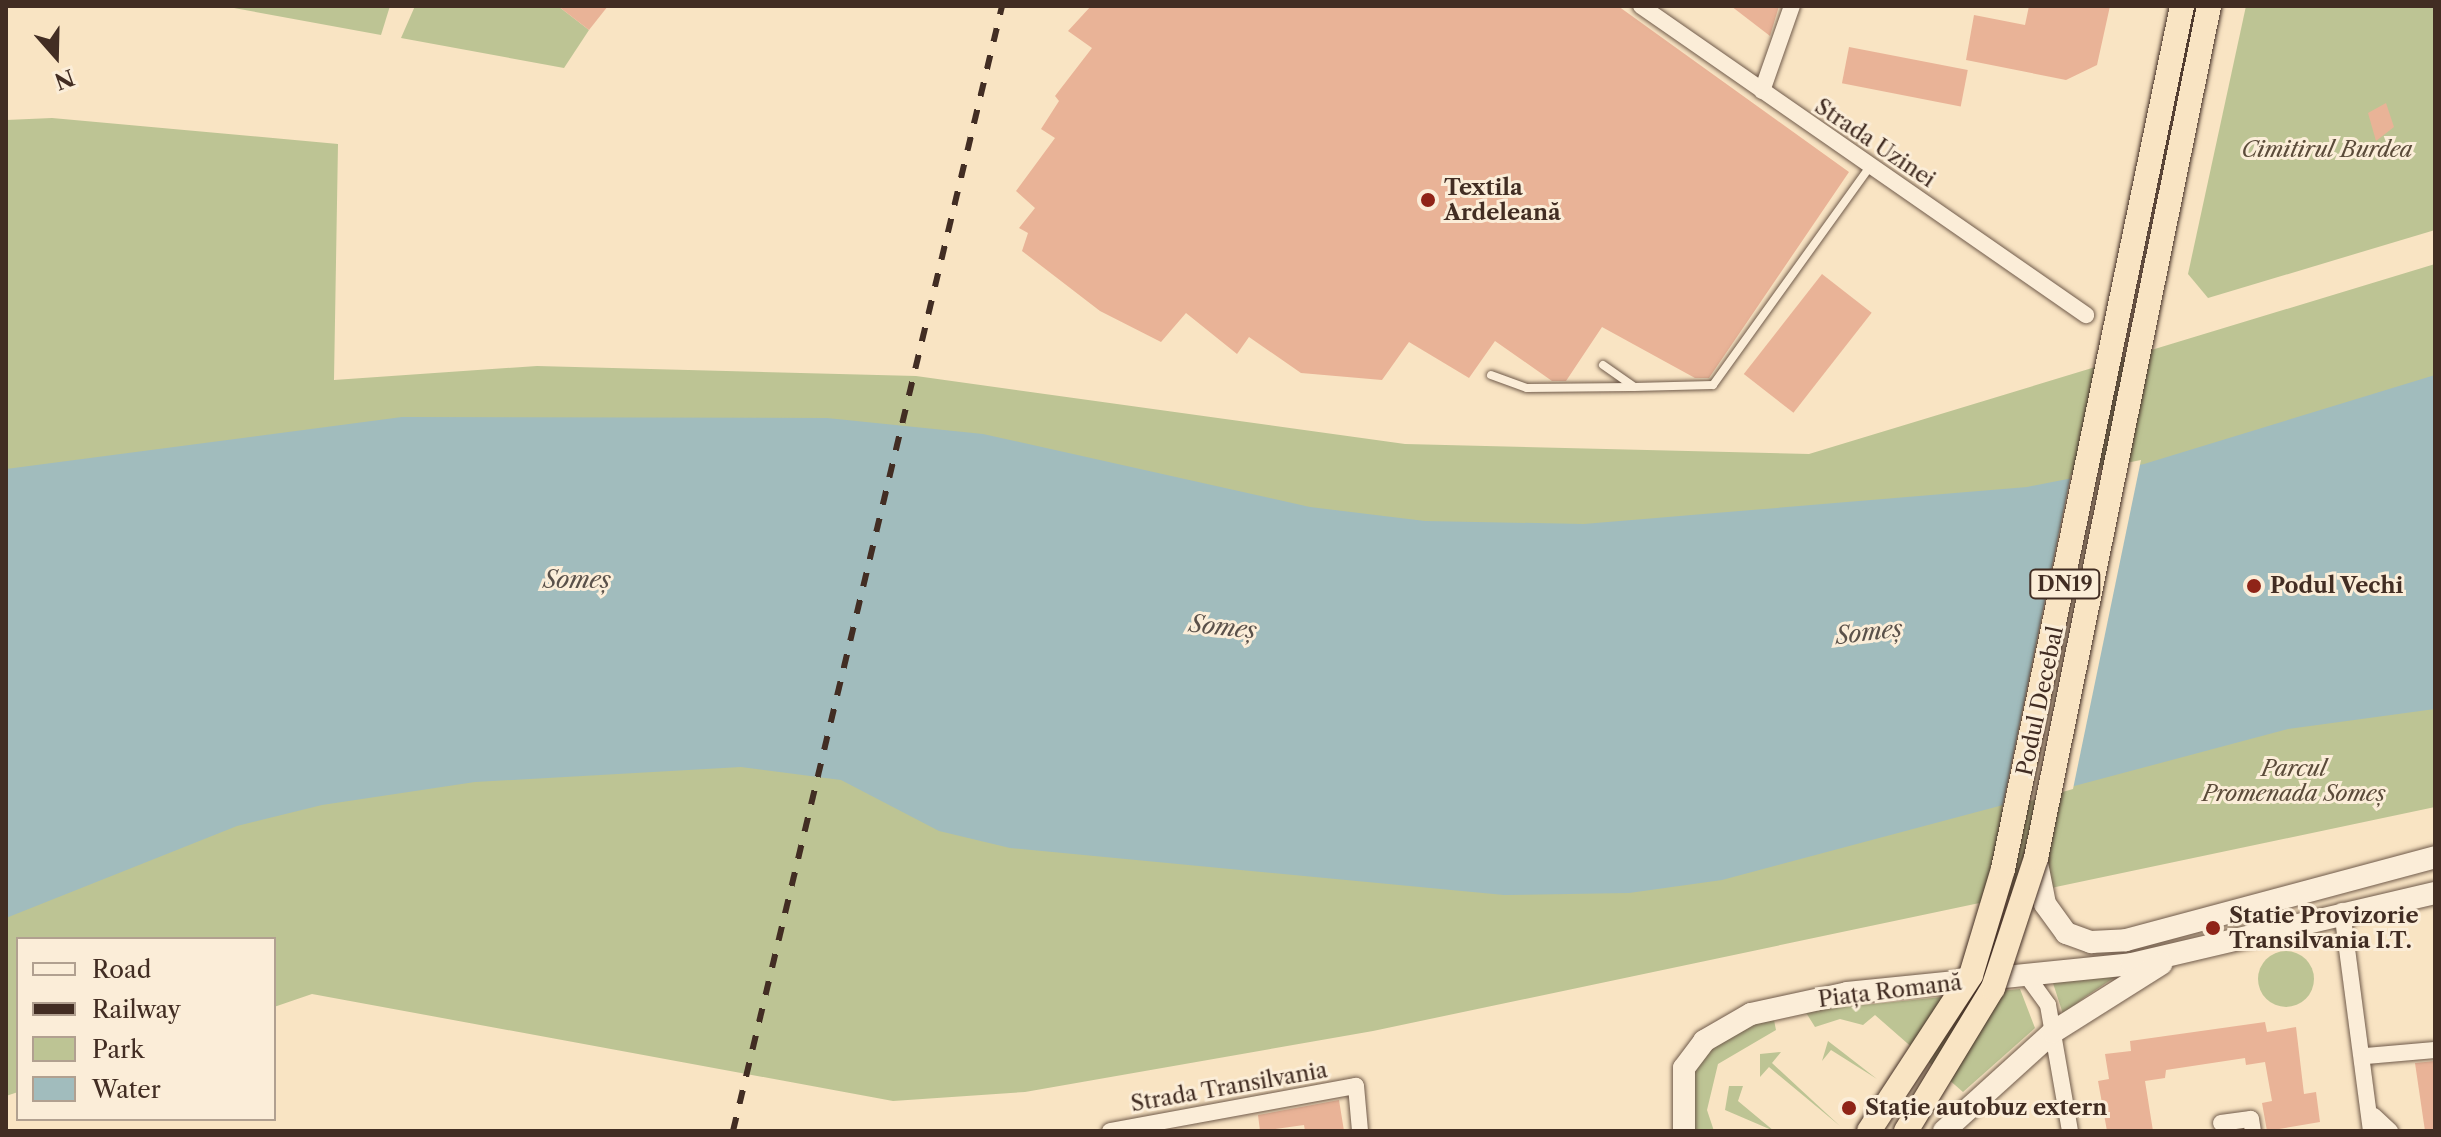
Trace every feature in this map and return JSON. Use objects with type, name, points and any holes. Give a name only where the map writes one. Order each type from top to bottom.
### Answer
[{"type":"main road","name":"Podul Decebal","points":[[1869,1131],[1971,975],[2003,869],[2182,6]]},
{"type":"main road","name":"Podul Decebal","points":[[1906,1131],[1993,988],[2036,858],[2209,6]]},
{"type":"street","name":"Strada Uzinei","points":[[1641,6],[1868,169],[2086,315]]},
{"type":"street","points":[[1762,91],[1792,6]]},
{"type":"street","name":"Podul Decebal","points":[[2036,858],[2045,904],[2066,933],[2091,942],[2126,940],[2435,857]]},
{"type":"street","name":"Piața Romană","points":[[1684,1131],[1679,1081],[1704,1041],[1724,1025],[1836,995],[2027,976],[2180,953],[2342,911],[2435,893]]},
{"type":"street","points":[[2342,911],[2366,1056],[2373,1124],[2390,1131]]},
{"type":"street","name":"Piața Romană","points":[[1944,1131],[2053,1032],[2180,953]]},
{"type":"street","points":[[2027,976],[2045,995],[2070,1131]]},
{"type":"street","points":[[2366,1056],[2435,1050]]},
{"type":"street","name":"Strada Transilvania","points":[[1110,1131],[1356,1086],[1360,1131]]},
{"type":"street","points":[[2221,1123],[2251,1119],[2253,1131]]},
{"type":"lane","points":[[1491,375],[1527,388],[1698,388],[1719,380],[1868,169]]},
{"type":"lane","points":[[1603,365],[1634,387]]},
{"type":"green space","points":[[223,6],[390,6],[381,35]]},
{"type":"green space","points":[[415,6],[558,6],[589,30],[564,68],[401,38]]},
{"type":"green space","name":"Cimitirul Burdea","points":[[2246,6],[2435,6],[2435,230],[2208,298],[2188,274]]},
{"type":"green space","name":"Parcul Promenada Someș","points":[[52,118],[338,144],[334,380],[537,366],[916,376],[1405,444],[1809,454],[2435,264],[2435,807],[1373,1031],[1025,1092],[893,1101],[312,994],[276,1006],[276,937],[16,937],[16,1093],[6,1096],[6,120]]},
{"type":"green space","points":[[2286,951],[2306,959],[2314,979],[2306,999],[2286,1007],[2266,999],[2258,979],[2266,959]]},
{"type":"green space","points":[[2121,973],[2085,997],[2063,1014],[2052,980]]},
{"type":"green space","points":[[2020,989],[2035,1028],[1963,1092],[1875,1015],[1863,1025],[1840,1019],[1815,1027],[1805,1011]]},
{"type":"green space","points":[[1759,1020],[1774,1020],[1776,1030],[1718,1064],[1707,1110],[1714,1131],[1695,1131],[1694,1068],[1704,1050]]},
{"type":"green space","points":[[1828,1041],[1877,1079],[1831,1050],[1822,1061]]},
{"type":"green space","points":[[1781,1052],[1772,1063],[1840,1126],[1769,1067],[1760,1077],[1760,1054]]},
{"type":"green space","points":[[1729,1086],[1743,1086],[1738,1101],[1774,1131],[1725,1110]]},
{"type":"water","name":"Someș","points":[[2435,375],[2435,709],[2288,729],[1722,880],[1629,893],[1504,895],[1010,848],[939,831],[841,780],[741,767],[475,782],[322,805],[237,826],[6,918],[6,469],[402,417],[827,418],[983,434],[1310,507],[1425,521],[1584,524],[2027,487],[2144,464]]},
{"type":"pier","points":[[2141,460],[2073,789],[2002,809],[2071,474]]},
{"type":"building","points":[[558,6],[608,6],[589,30]]},
{"type":"building","name":"Textila Ardeleană","points":[[1091,6],[1618,6],[1849,172],[1709,378],[1695,378],[1602,327],[1566,381],[1552,381],[1495,341],[1469,378],[1409,342],[1382,380],[1301,373],[1249,337],[1237,354],[1186,313],[1161,342],[1100,311],[1022,251],[1028,233],[1019,228],[1035,208],[1016,191],[1055,138],[1041,129],[1059,101],[1055,96],[1092,48],[1068,31]]},
{"type":"building","points":[[1731,6],[1779,6],[1770,36]]},
{"type":"building","points":[[2029,6],[2110,6],[2097,65],[2066,80],[1966,60],[1974,15],[2025,25]]},
{"type":"building","points":[[1849,47],[1968,70],[1961,106],[1842,83]]},
{"type":"building","points":[[2386,103],[2394,127],[2376,141],[2368,113]]},
{"type":"building","points":[[1822,274],[1872,313],[1793,413],[1744,374]]},
{"type":"building","points":[[2265,1022],[2267,1032],[2296,1027],[2304,1094],[2316,1092],[2320,1122],[2267,1131],[2262,1103],[2272,1101],[2265,1062],[2246,1065],[2245,1058],[2166,1070],[2165,1078],[2145,1081],[2153,1131],[2107,1131],[2098,1081],[2109,1079],[2105,1054],[2131,1051],[2130,1041]]},
{"type":"building","points":[[2435,1061],[2435,1131],[2425,1131],[2415,1063]]},
{"type":"building","points":[[1339,1100],[1344,1131],[1305,1131],[1304,1125],[1260,1131],[1258,1115]]},
{"type":"railway","points":[[733,1131],[1002,6]]},
{"type":"place","name":"Textila Ardeleană","points":[[1428,200]]},
{"type":"place","name":"Podul Vechi","points":[[2254,586]]},
{"type":"place","name":"Statie Provizorie Transilvania I.T.","points":[[2213,928]]},
{"type":"place","name":"Stație autobuz extern","points":[[1849,1108]]}]
